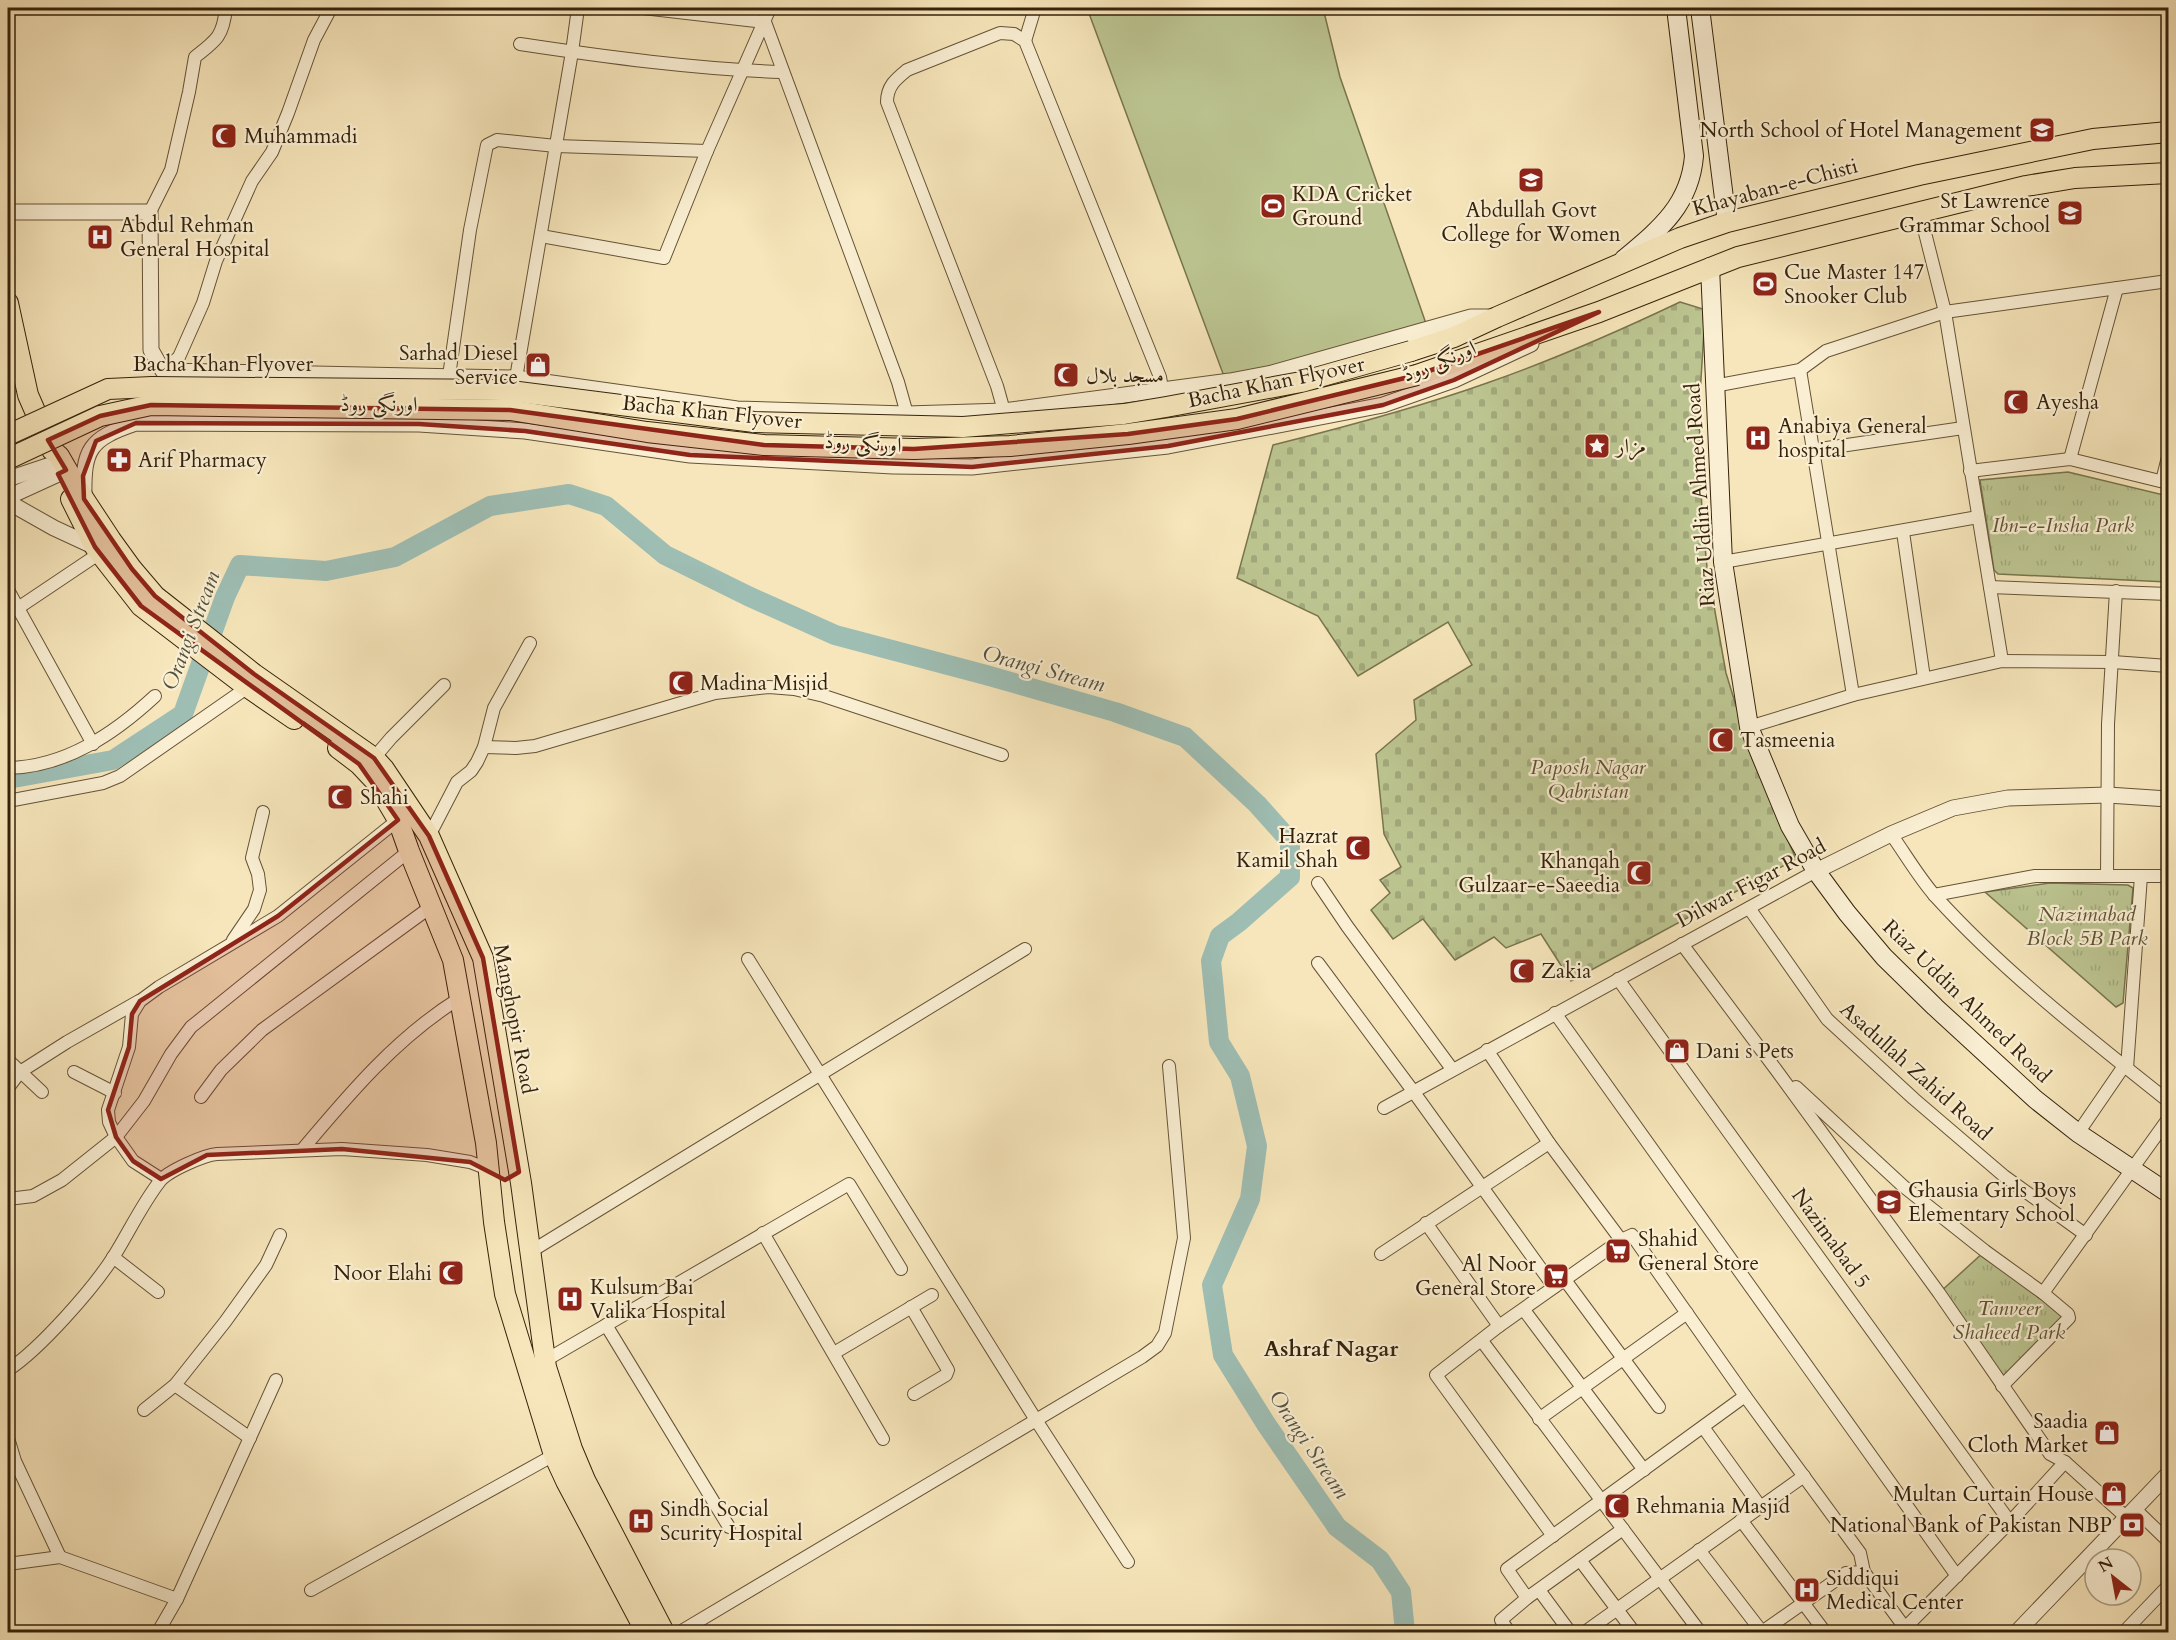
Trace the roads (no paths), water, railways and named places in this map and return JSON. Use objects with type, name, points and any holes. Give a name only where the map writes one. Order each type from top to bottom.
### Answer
[{"type":"main road","points":[[1613,268],[1669,217],[1681,203],[1690,180],[1694,156],[1676,8]]},
{"type":"main road","points":[[1700,8],[1727,222]]},
{"type":"main road","name":"Khayaban-e-Chisti","points":[[1411,351],[1454,337],[1680,238],[1727,222],[1918,175],[2093,139],[2169,132]]},
{"type":"main road","points":[[1599,312],[1738,256],[2036,184],[2075,178],[2169,173]]},
{"type":"main road","name":"Riaz Uddin Ahmed Road","points":[[1710,267],[1723,562],[1749,727],[1790,826],[1816,871],[1884,957],[2035,1099],[2078,1133],[2169,1193]]},
{"type":"main road","name":"Manghopir Road","points":[[8,303],[28,395],[98,550],[148,601],[248,682],[359,764],[375,781],[398,820],[453,960],[486,1143],[498,1258],[505,1294],[554,1455],[646,1632]]},
{"type":"main road","name":"Bacha Khan Flyover","points":[[8,459],[100,416],[152,405],[510,410],[647,432],[764,445],[914,449],[1010,446],[1237,420],[1417,375],[1599,312]]},
{"type":"main road","name":"Bacha Khan Flyover","points":[[8,435],[108,389],[152,387],[503,390],[754,423],[920,427],[1008,425],[1124,414],[1166,407],[1301,382],[1411,351]]},
{"type":"main road","name":"Manghopir Road","points":[[58,464],[132,569],[148,601]]},
{"type":"main road","name":"Manghopir Road","points":[[248,682],[374,758],[384,769],[429,836],[483,957],[519,1172],[546,1360],[572,1449],[585,1480],[664,1632]]},
{"type":"main road","points":[[488,1169],[495,1177],[505,1180],[519,1172]]},
{"type":"main road","points":[[491,1198],[509,1188],[522,1192]]},
{"type":"street","points":[[226,8],[224,27],[218,40],[195,57],[171,170],[150,212],[151,350],[163,371],[178,357],[203,303],[216,261],[252,181],[272,152],[314,40],[331,8]]},
{"type":"street","points":[[516,378],[573,52],[578,8]]},
{"type":"street","points":[[643,8],[765,22]]},
{"type":"street","points":[[541,236],[664,258],[707,151],[770,8]]},
{"type":"street","points":[[1025,41],[1035,8]]},
{"type":"street","points":[[765,22],[898,382],[907,414]]},
{"type":"street","points":[[1004,411],[997,386],[887,102],[887,93],[894,80],[907,70],[1000,33],[1014,34],[1025,41],[1160,377],[1162,389]]},
{"type":"street","points":[[520,44],[744,71],[782,72]]},
{"type":"street","points":[[449,376],[470,230],[487,145],[497,140],[556,146],[707,151]]},
{"type":"street","points":[[8,212],[150,212]]},
{"type":"street","points":[[1920,213],[1945,312],[2002,661]]},
{"type":"street","points":[[1714,386],[1800,370],[1826,351],[1945,312],[2169,281]]},
{"type":"street","points":[[2070,459],[2117,288]]},
{"type":"street","name":"اورنگی روڈ","points":[[84,499],[83,476],[88,455],[96,441],[116,430],[136,423],[419,424],[525,430],[690,455],[893,466],[972,467],[1168,446],[1383,405],[1454,380],[1599,312]]},
{"type":"street","name":"اورنگی روڈ","points":[[163,371],[516,378],[737,409],[907,414],[1004,411],[1272,373],[1471,317],[1497,317]]},
{"type":"street","points":[[1800,370],[1853,695]]},
{"type":"street","points":[[1812,450],[1963,428]]},
{"type":"street","points":[[1970,471],[2070,459],[2165,482],[2169,457]]},
{"type":"street","points":[[8,479],[58,464]]},
{"type":"street","points":[[18,608],[98,550],[54,528],[8,499],[58,464]]},
{"type":"street","points":[[1723,562],[1978,517]]},
{"type":"street","points":[[1903,532],[1924,678]]},
{"type":"street","points":[[1990,587],[2169,594]]},
{"type":"street","points":[[8,590],[93,744]]},
{"type":"street","points":[[2107,876],[2108,724],[2116,591]]},
{"type":"street","points":[[429,836],[458,782],[471,771],[484,747],[494,708],[530,643]]},
{"type":"street","points":[[1749,727],[1853,695],[2002,661],[2113,662],[2169,666]]},
{"type":"street","points":[[8,801],[104,783],[120,776],[248,682]]},
{"type":"street","points":[[374,758],[444,685]]},
{"type":"street","points":[[484,747],[534,746],[715,693],[769,687],[794,689],[824,696],[1002,754]]},
{"type":"street","points":[[8,768],[61,759],[93,744],[131,719],[155,696]]},
{"type":"street","name":"Dilwar Figar Road","points":[[1384,1108],[1816,871],[1891,834],[1953,808],[2008,798],[2108,795],[2169,799]]},
{"type":"street","points":[[231,944],[258,900],[260,890],[258,874],[252,858],[263,812]]},
{"type":"street","points":[[8,1088],[20,1072],[76,1036],[278,916],[398,820]]},
{"type":"street","points":[[1891,834],[1934,895],[1982,944],[2038,996],[2169,1101]]},
{"type":"street","points":[[8,1199],[33,1196],[43,1191],[62,1180],[116,1137],[144,1101],[171,1054],[191,1027],[409,851]]},
{"type":"street","points":[[1934,895],[2035,876],[2169,876]]},
{"type":"street","points":[[2078,1133],[2125,1067],[2141,876]]},
{"type":"street","points":[[1318,883],[1452,1069]]},
{"type":"street","points":[[201,1097],[220,1070],[262,1030],[432,906]]},
{"type":"street","name":"Asadullah Zahid Road","points":[[1749,908],[1827,1019],[1914,1100],[2004,1176],[2086,1235]]},
{"type":"street","points":[[1682,944],[1939,1293],[2050,1454],[2066,1462],[2169,1541]]},
{"type":"street","points":[[531,1252],[1025,949]]},
{"type":"street","points":[[748,959],[1036,1420],[1128,1562]]},
{"type":"street","points":[[1318,963],[1554,1287]]},
{"type":"street","name":"Nazimabad 5","points":[[1618,979],[2010,1522]]},
{"type":"street","points":[[302,1150],[373,1068],[439,1011],[460,998]]},
{"type":"street","points":[[140,1000],[132,1014],[129,1047],[108,1110],[109,1122],[116,1137],[133,1161],[161,1179]]},
{"type":"street","points":[[1555,1013],[1957,1576]]},
{"type":"street","points":[[1487,1050],[1549,1143],[1621,1240]]},
{"type":"street","points":[[8,1060],[42,1092]]},
{"type":"street","points":[[680,1632],[1157,1346],[1165,1333],[1170,1317],[1184,1238],[1169,1066]]},
{"type":"street","points":[[1777,1071],[1904,1186],[2068,1314],[2069,1318],[2002,1386]]},
{"type":"street","points":[[74,1072],[115,1093]]},
{"type":"street","points":[[2043,1293],[2169,1119]]},
{"type":"street","points":[[1381,1254],[1549,1143]]},
{"type":"street","points":[[8,1370],[17,1364],[69,1312],[113,1257],[161,1179],[207,1155],[342,1149],[428,1155],[470,1162],[488,1169]]},
{"type":"street","points":[[546,1360],[849,1184],[901,1269]]},
{"type":"street","points":[[1426,1223],[1499,1326]]},
{"type":"street","points":[[763,1233],[883,1439]]},
{"type":"street","points":[[144,1410],[175,1385],[246,1295],[266,1265],[280,1234]]},
{"type":"street","points":[[1553,1536],[1436,1376],[1499,1326],[1621,1240],[1632,1235],[1745,1396],[1860,1553],[1864,1572],[1905,1631],[2066,1462]]},
{"type":"street","points":[[113,1257],[158,1292]]},
{"type":"street","points":[[1565,1280],[1659,1407]]},
{"type":"street","points":[[834,1353],[932,1295]]},
{"type":"street","points":[[911,1307],[948,1370],[946,1375],[914,1394]]},
{"type":"street","points":[[1524,1310],[1644,1470]]},
{"type":"street","points":[[1539,1419],[1687,1313]]},
{"type":"street","points":[[606,1325],[729,1527]]},
{"type":"street","points":[[1482,1341],[1700,1632]]},
{"type":"street","points":[[158,1632],[177,1599],[276,1380]]},
{"type":"street","points":[[175,1385],[250,1438]]},
{"type":"street","points":[[1527,1598],[1508,1569],[1745,1396]]},
{"type":"street","points":[[1703,1427],[1760,1506]]},
{"type":"street","points":[[8,1438],[15,1461],[60,1557]]},
{"type":"street","points":[[311,1590],[554,1455]]},
{"type":"street","points":[[2017,1632],[2169,1474]]},
{"type":"street","points":[[1584,1632],[1804,1476]]},
{"type":"street","points":[[1741,1520],[1825,1632]]},
{"type":"street","points":[[1509,1632],[1501,1620],[1527,1598],[1623,1529]]},
{"type":"street","points":[[1699,1550],[1762,1632],[1846,1573],[1864,1572]]},
{"type":"street","points":[[8,1564],[60,1557],[177,1599]]},
{"type":"street","points":[[1580,1560],[1634,1632]]},
{"type":"street","points":[[2124,1632],[2169,1587]]},
{"type":"street","points":[[1539,1590],[1570,1632]]},
{"type":"waterway","name":"Orangi Stream","points":[[8,779],[113,760],[183,714],[225,597],[240,565],[326,571],[395,557],[490,506],[569,494],[606,506],[665,555],[835,635],[1115,712],[1185,737],[1257,804],[1290,841],[1290,877],[1220,936],[1211,961],[1219,1042],[1240,1076],[1257,1146],[1250,1199],[1212,1285],[1223,1355],[1266,1424],[1337,1527],[1380,1560],[1401,1592],[1405,1632]]},
{"type":"place","name":"North School of Hotel Management","points":[[2042,130]]},
{"type":"place","name":"Muhammadi","points":[[224,136]]},
{"type":"place","name":"Abdullah Govt College for Women","points":[[1531,180]]},
{"type":"place","name":"KDA Cricket Ground","points":[[1273,206]]},
{"type":"place","name":"St Lawrence Grammar School","points":[[2070,213]]},
{"type":"place","name":"Abdul Rehman General Hospital","points":[[100,237]]},
{"type":"place","name":"Cue Master 147 Snooker Club","points":[[1765,284]]},
{"type":"place","name":"Sarhad Diesel Service","points":[[538,365]]},
{"type":"place","name":"مسجد بلال","points":[[1066,375]]},
{"type":"place","name":"Ayesha","points":[[2016,402]]},
{"type":"place","name":"Anabiya General hospital","points":[[1758,438]]},
{"type":"place","name":"مزار","points":[[1597,446]]},
{"type":"place","name":"Arif Pharmacy","points":[[119,460]]},
{"type":"place","name":"Madina Misjid","points":[[681,683]]},
{"type":"place","name":"Tasmeenia","points":[[1721,740]]},
{"type":"place","name":"Shahi","points":[[340,797]]},
{"type":"place","name":"Hazrat Kamil Shah","points":[[1358,848]]},
{"type":"place","name":"Khanqah Gulzaar-e-Saeedia","points":[[1639,873]]},
{"type":"place","name":"Zakia","points":[[1522,971]]},
{"type":"place","name":"Dani s Pets","points":[[1677,1051]]},
{"type":"place","name":"Ghausia Girls Boys Elementary School","points":[[1889,1202]]},
{"type":"place","name":"Shahid General Store","points":[[1618,1251]]},
{"type":"place","name":"Noor Elahi","points":[[451,1273]]},
{"type":"place","name":"Al Noor General Store","points":[[1556,1276]]},
{"type":"place","name":"Kulsum Bai Valika Hospital","points":[[570,1299]]},
{"type":"place","name":"Saadia Cloth Market","points":[[2107,1433]]},
{"type":"place","name":"Multan Curtain House","points":[[2114,1494]]},
{"type":"place","name":"Rehmania Masjid","points":[[1617,1506]]},
{"type":"place","name":"Sindh Social Scurity Hospital","points":[[641,1521]]},
{"type":"place","name":"National Bank of Pakistan NBP","points":[[2132,1525]]},
{"type":"place","name":"Siddiqui Medical Center","points":[[1807,1590]]},
{"type":"district","name":"Ashraf Nagar","points":[[1331,1348]]},
{"type":"park label","name":"Ibn-e-Insha Park","points":[[2063,525]]},
{"type":"park label","name":"Paposh Nagar Qabristan","points":[[1588,779]]},
{"type":"park label","name":"Nazimabad Block 5B Park","points":[[2087,926]]},
{"type":"park label","name":"Tanveer Shaheed Park","points":[[2009,1320]]}]
